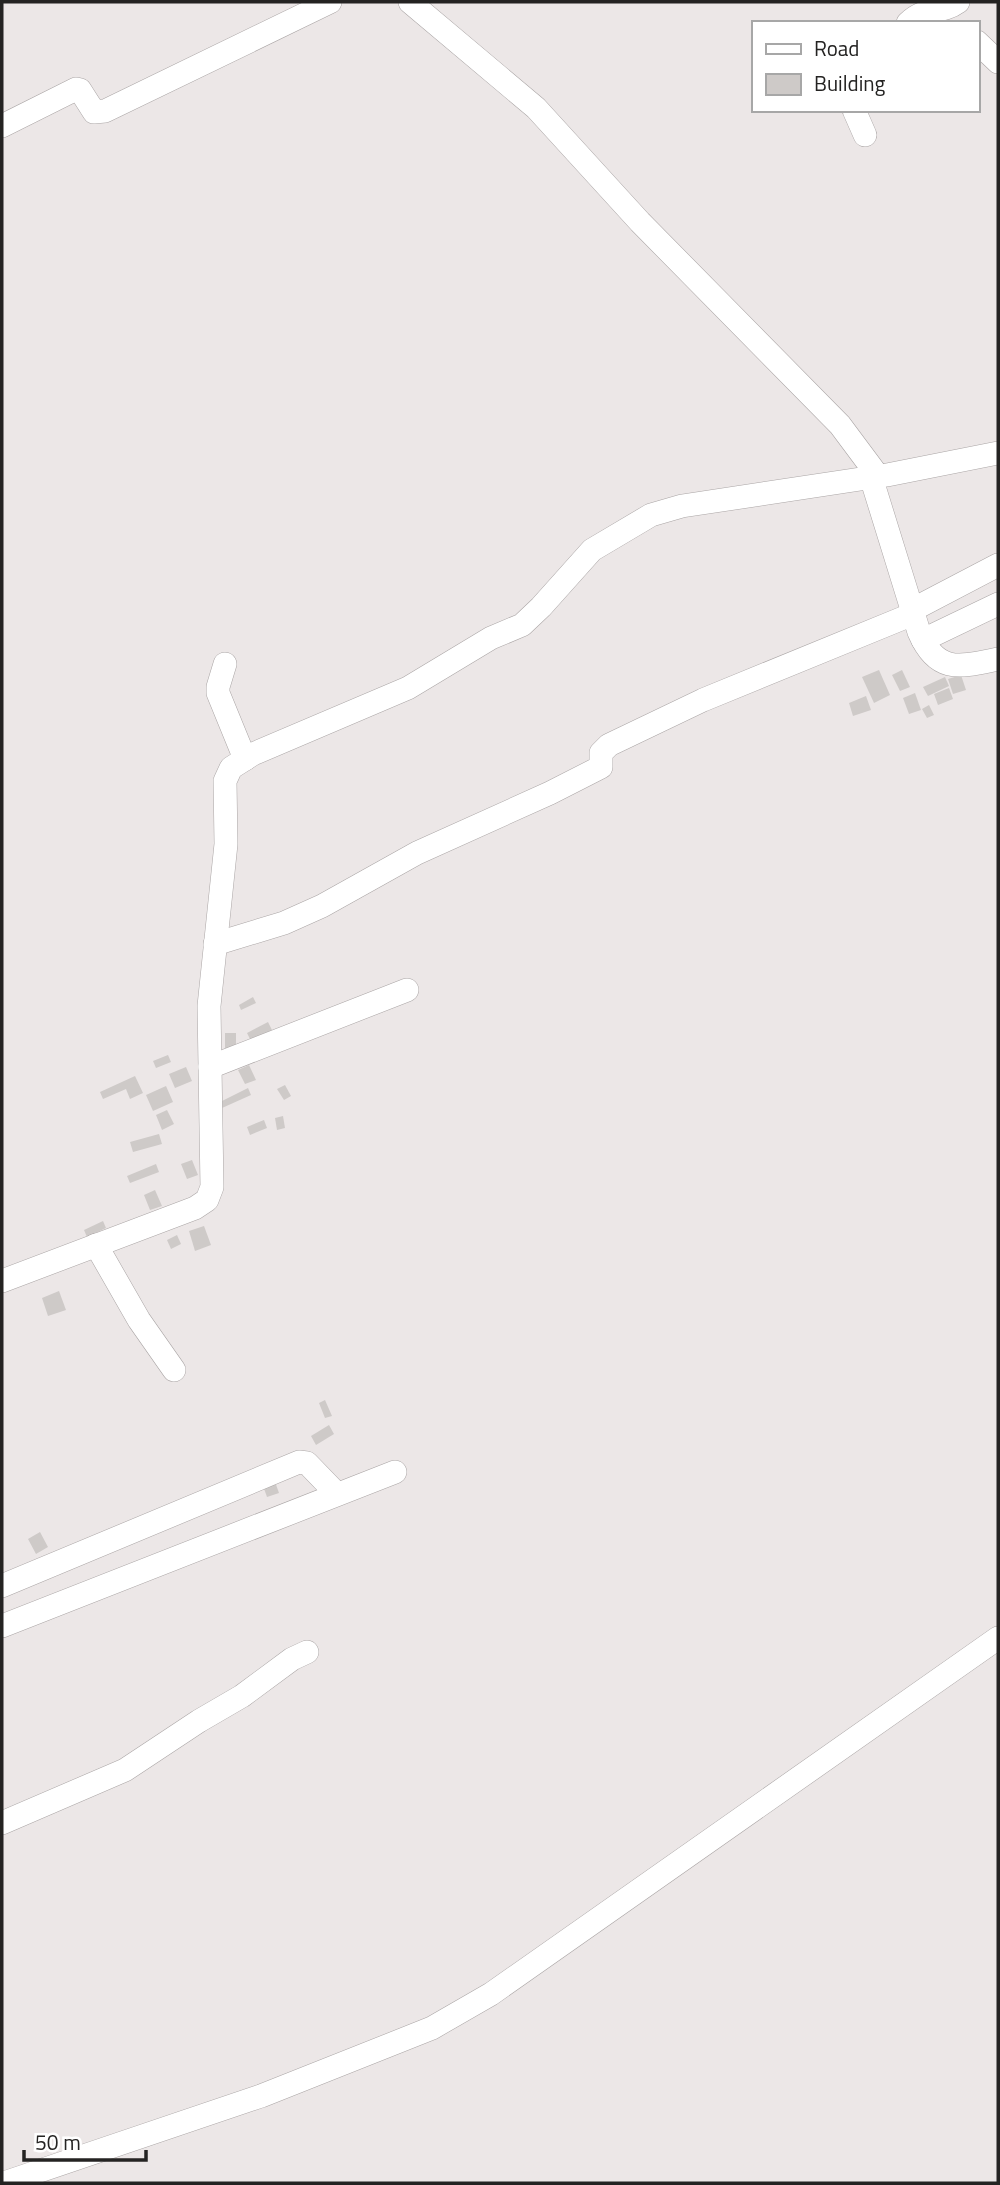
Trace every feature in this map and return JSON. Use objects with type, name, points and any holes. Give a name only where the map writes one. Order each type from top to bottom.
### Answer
[{"type":"street","points":[[2,126],[76,89],[80,90],[94,112],[105,111],[330,2]]},
{"type":"street","points":[[410,2],[536,108],[640,222],[840,425],[874,477],[913,612],[923,640],[935,659],[947,665],[958,666],[998,659]]},
{"type":"street","points":[[911,21],[924,11],[947,9]]},
{"type":"street","points":[[979,44],[998,62]]},
{"type":"street","points":[[855,112],[865,135]]},
{"type":"street","points":[[2,1281],[195,1208],[207,1200],[212,1187],[209,1006],[226,844],[225,780],[231,768],[245,759],[408,688],[469,651],[522,625],[592,550],[651,515],[682,506],[874,477],[998,453]]},
{"type":"street","points":[[215,944],[298,917],[322,906],[417,853],[601,767],[601,753],[609,746],[703,700],[913,612],[998,565]]},
{"type":"street","points":[[923,640],[998,604]]},
{"type":"street","points":[[225,664],[218,693],[245,759]]},
{"type":"street","points":[[210,1068],[407,990]]},
{"type":"street","points":[[96,1245],[139,1320],[174,1370]]},
{"type":"street","points":[[2,1586],[299,1462],[307,1464],[337,1494]]},
{"type":"street","points":[[2,1626],[395,1472]]},
{"type":"street","points":[[4,2183],[261,2096],[451,2018],[524,1971],[998,1639]]},
{"type":"street","points":[[2,1822],[125,1770],[199,1720],[243,1696],[292,1659],[307,1652]]},
{"type":"building","points":[[879,670],[890,695],[874,703],[862,677]]},
{"type":"building","points":[[902,670],[910,687],[900,691],[892,675]]},
{"type":"building","points":[[961,675],[966,690],[953,694],[948,679]]},
{"type":"building","points":[[945,677],[949,686],[928,696],[923,687]]},
{"type":"building","points":[[949,688],[953,699],[938,705],[934,694]]},
{"type":"building","points":[[915,693],[921,710],[909,714],[903,698]]},
{"type":"building","points":[[866,696],[871,710],[853,716],[849,703]]},
{"type":"building","points":[[929,705],[934,715],[927,718],[922,709]]},
{"type":"building","points":[[253,997],[256,1003],[241,1010],[239,1005]]},
{"type":"building","points":[[268,1022],[272,1030],[251,1041],[247,1033]]},
{"type":"building","points":[[225,1033],[236,1033],[236,1052],[225,1052]]},
{"type":"building","points":[[168,1055],[171,1062],[156,1068],[153,1061]]},
{"type":"building","points":[[249,1065],[256,1080],[245,1084],[238,1070]]},
{"type":"building","points":[[186,1067],[192,1081],[175,1088],[169,1074]]},
{"type":"building","points":[[135,1076],[143,1093],[130,1099],[126,1089],[103,1099],[100,1092]]},
{"type":"building","points":[[285,1085],[291,1096],[284,1100],[277,1089]]},
{"type":"building","points":[[166,1086],[173,1102],[153,1111],[146,1095]]},
{"type":"building","points":[[248,1088],[251,1095],[222,1108],[220,1102]]},
{"type":"building","points":[[167,1110],[174,1124],[162,1130],[156,1115]]},
{"type":"building","points":[[283,1116],[285,1128],[277,1130],[275,1118]]},
{"type":"building","points":[[264,1120],[267,1128],[250,1135],[247,1127]]},
{"type":"building","points":[[159,1134],[162,1144],[133,1152],[130,1142]]},
{"type":"building","points":[[192,1160],[198,1175],[187,1179],[181,1164]]},
{"type":"building","points":[[156,1164],[159,1172],[130,1183],[127,1176]]},
{"type":"building","points":[[155,1190],[162,1206],[150,1210],[144,1195]]},
{"type":"building","points":[[103,1221],[106,1228],[87,1237],[84,1230]]},
{"type":"building","points":[[204,1226],[211,1245],[195,1251],[189,1231]]},
{"type":"building","points":[[177,1235],[181,1244],[171,1249],[167,1240]]},
{"type":"building","points":[[59,1291],[66,1310],[48,1316],[42,1298]]},
{"type":"building","points":[[325,1400],[332,1416],[325,1418],[319,1403]]},
{"type":"building","points":[[329,1425],[334,1434],[316,1445],[311,1436]]},
{"type":"building","points":[[273,1476],[279,1493],[267,1497],[261,1480]]},
{"type":"building","points":[[40,1532],[48,1547],[36,1554],[28,1539]]}]
